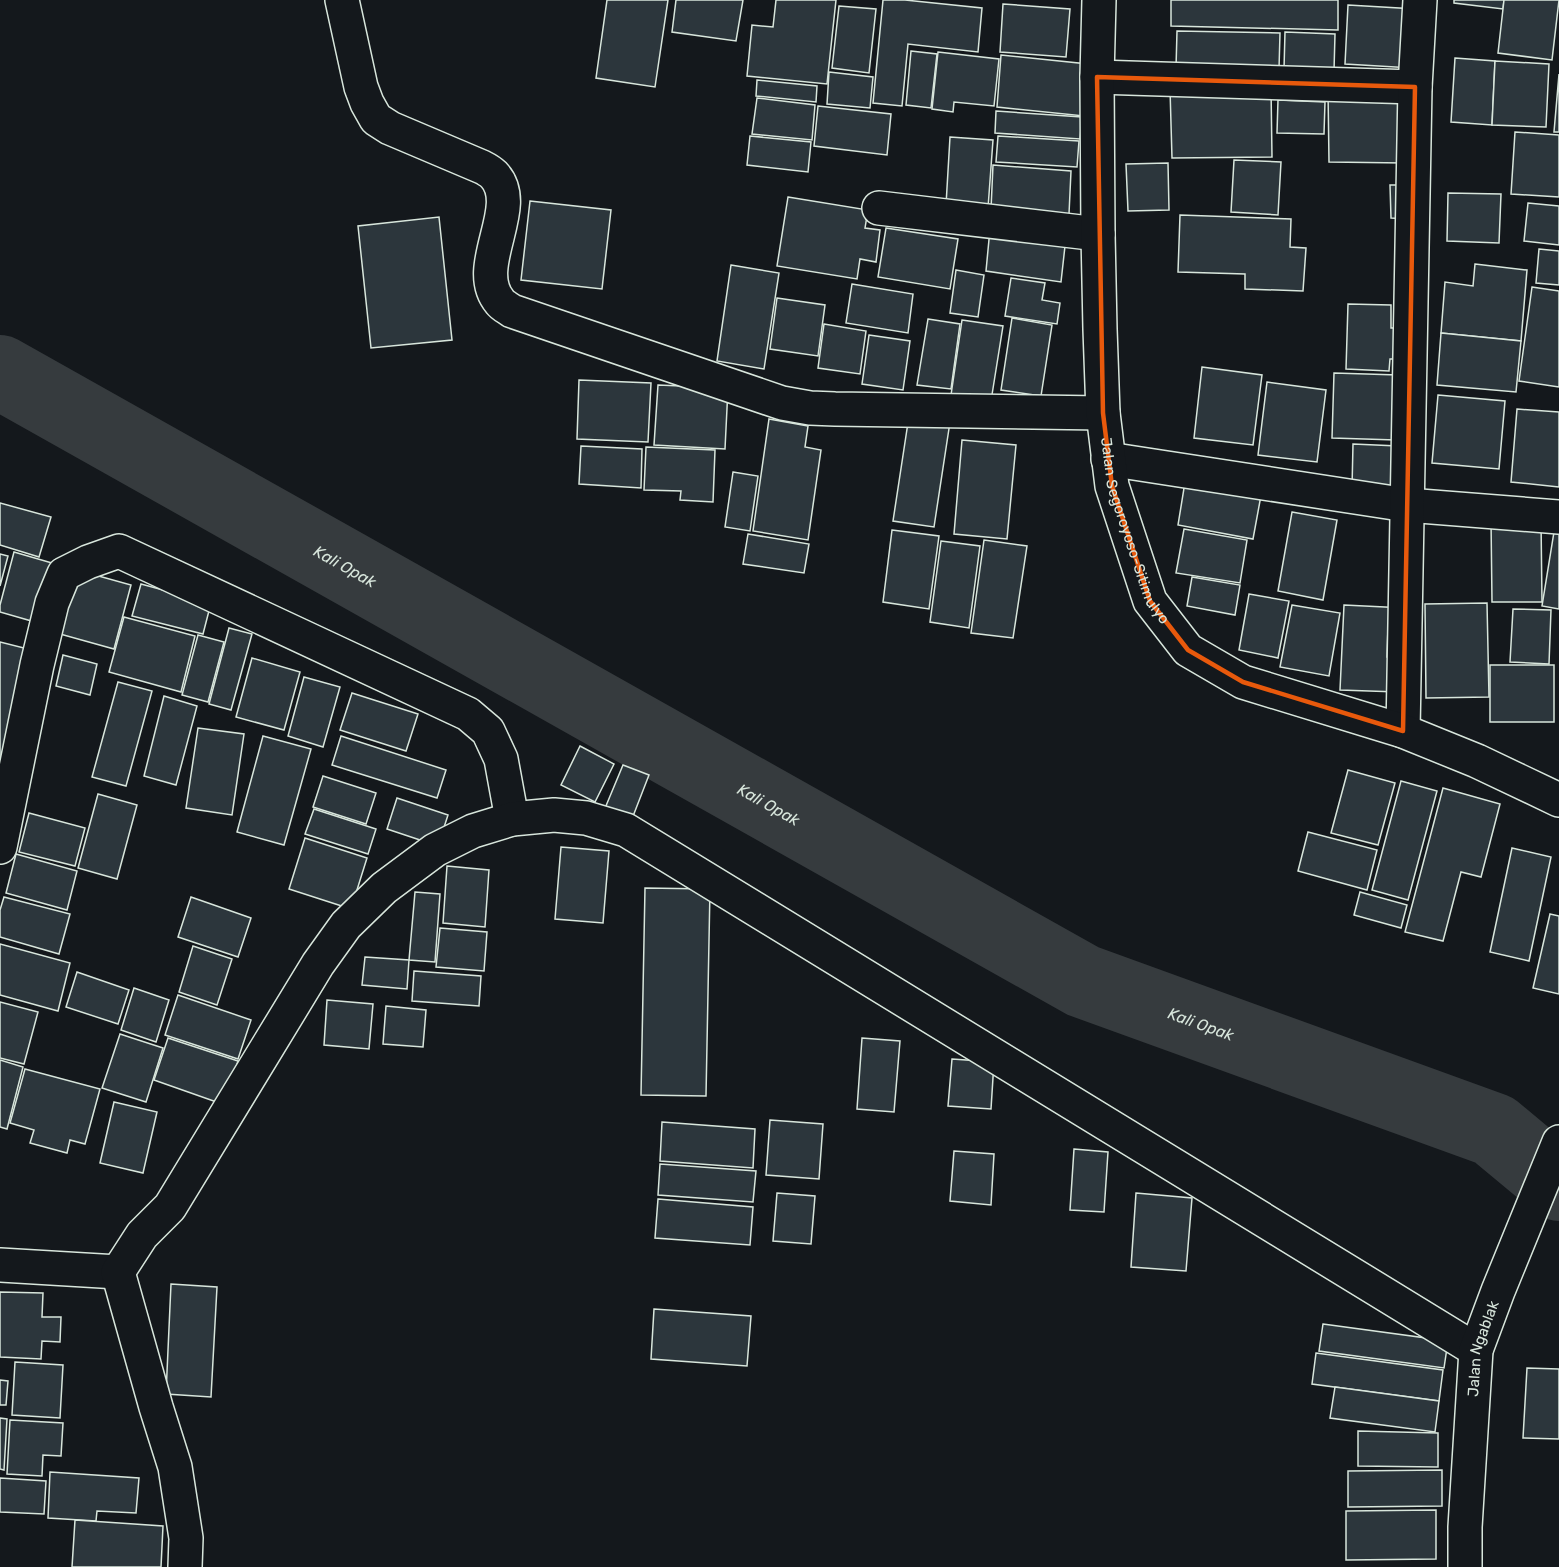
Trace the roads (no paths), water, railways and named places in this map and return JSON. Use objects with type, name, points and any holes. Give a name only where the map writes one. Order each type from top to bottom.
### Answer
[{"type":"street","points":[[342,0],[361,87],[366,103],[376,119],[390,128],[482,167],[494,175],[501,187],[504,203],[490,273],[492,289],[501,303],[512,310],[782,403],[810,408],[1103,413]]},
{"type":"street","name":"Jalan Segoroyoso-Sitimulyo","points":[[1099,0],[1098,234],[1103,413],[1112,486],[1150,601],[1188,650],[1243,682],[1403,731],[1477,761],[1559,800]]},
{"type":"street","points":[[1403,731],[1415,87],[1420,0]]},
{"type":"street","points":[[1097,77],[1415,87]]},
{"type":"street","points":[[879,208],[1098,234]]},
{"type":"street","points":[[1108,459],[1407,505],[1559,518]]},
{"type":"street","points":[[0,847],[52,603],[64,574],[88,562],[119,551],[468,714],[488,731],[501,759],[512,819]]},
{"type":"street","points":[[185,1567],[186,1538],[175,1467],[118,1272],[142,1235],[170,1207],[318,964],[346,925],[384,888],[435,850],[473,831],[512,819],[554,815],[586,818],[626,830],[1476,1350]]},
{"type":"street","name":"Jalan Ngablak","points":[[1465,1567],[1465,1527],[1476,1350],[1559,1142]]},
{"type":"street","points":[[0,1265],[118,1272]]},
{"type":"waterway","name":"Kali Opak","points":[[0,372],[1083,981],[1494,1130],[1559,1184]]}]
